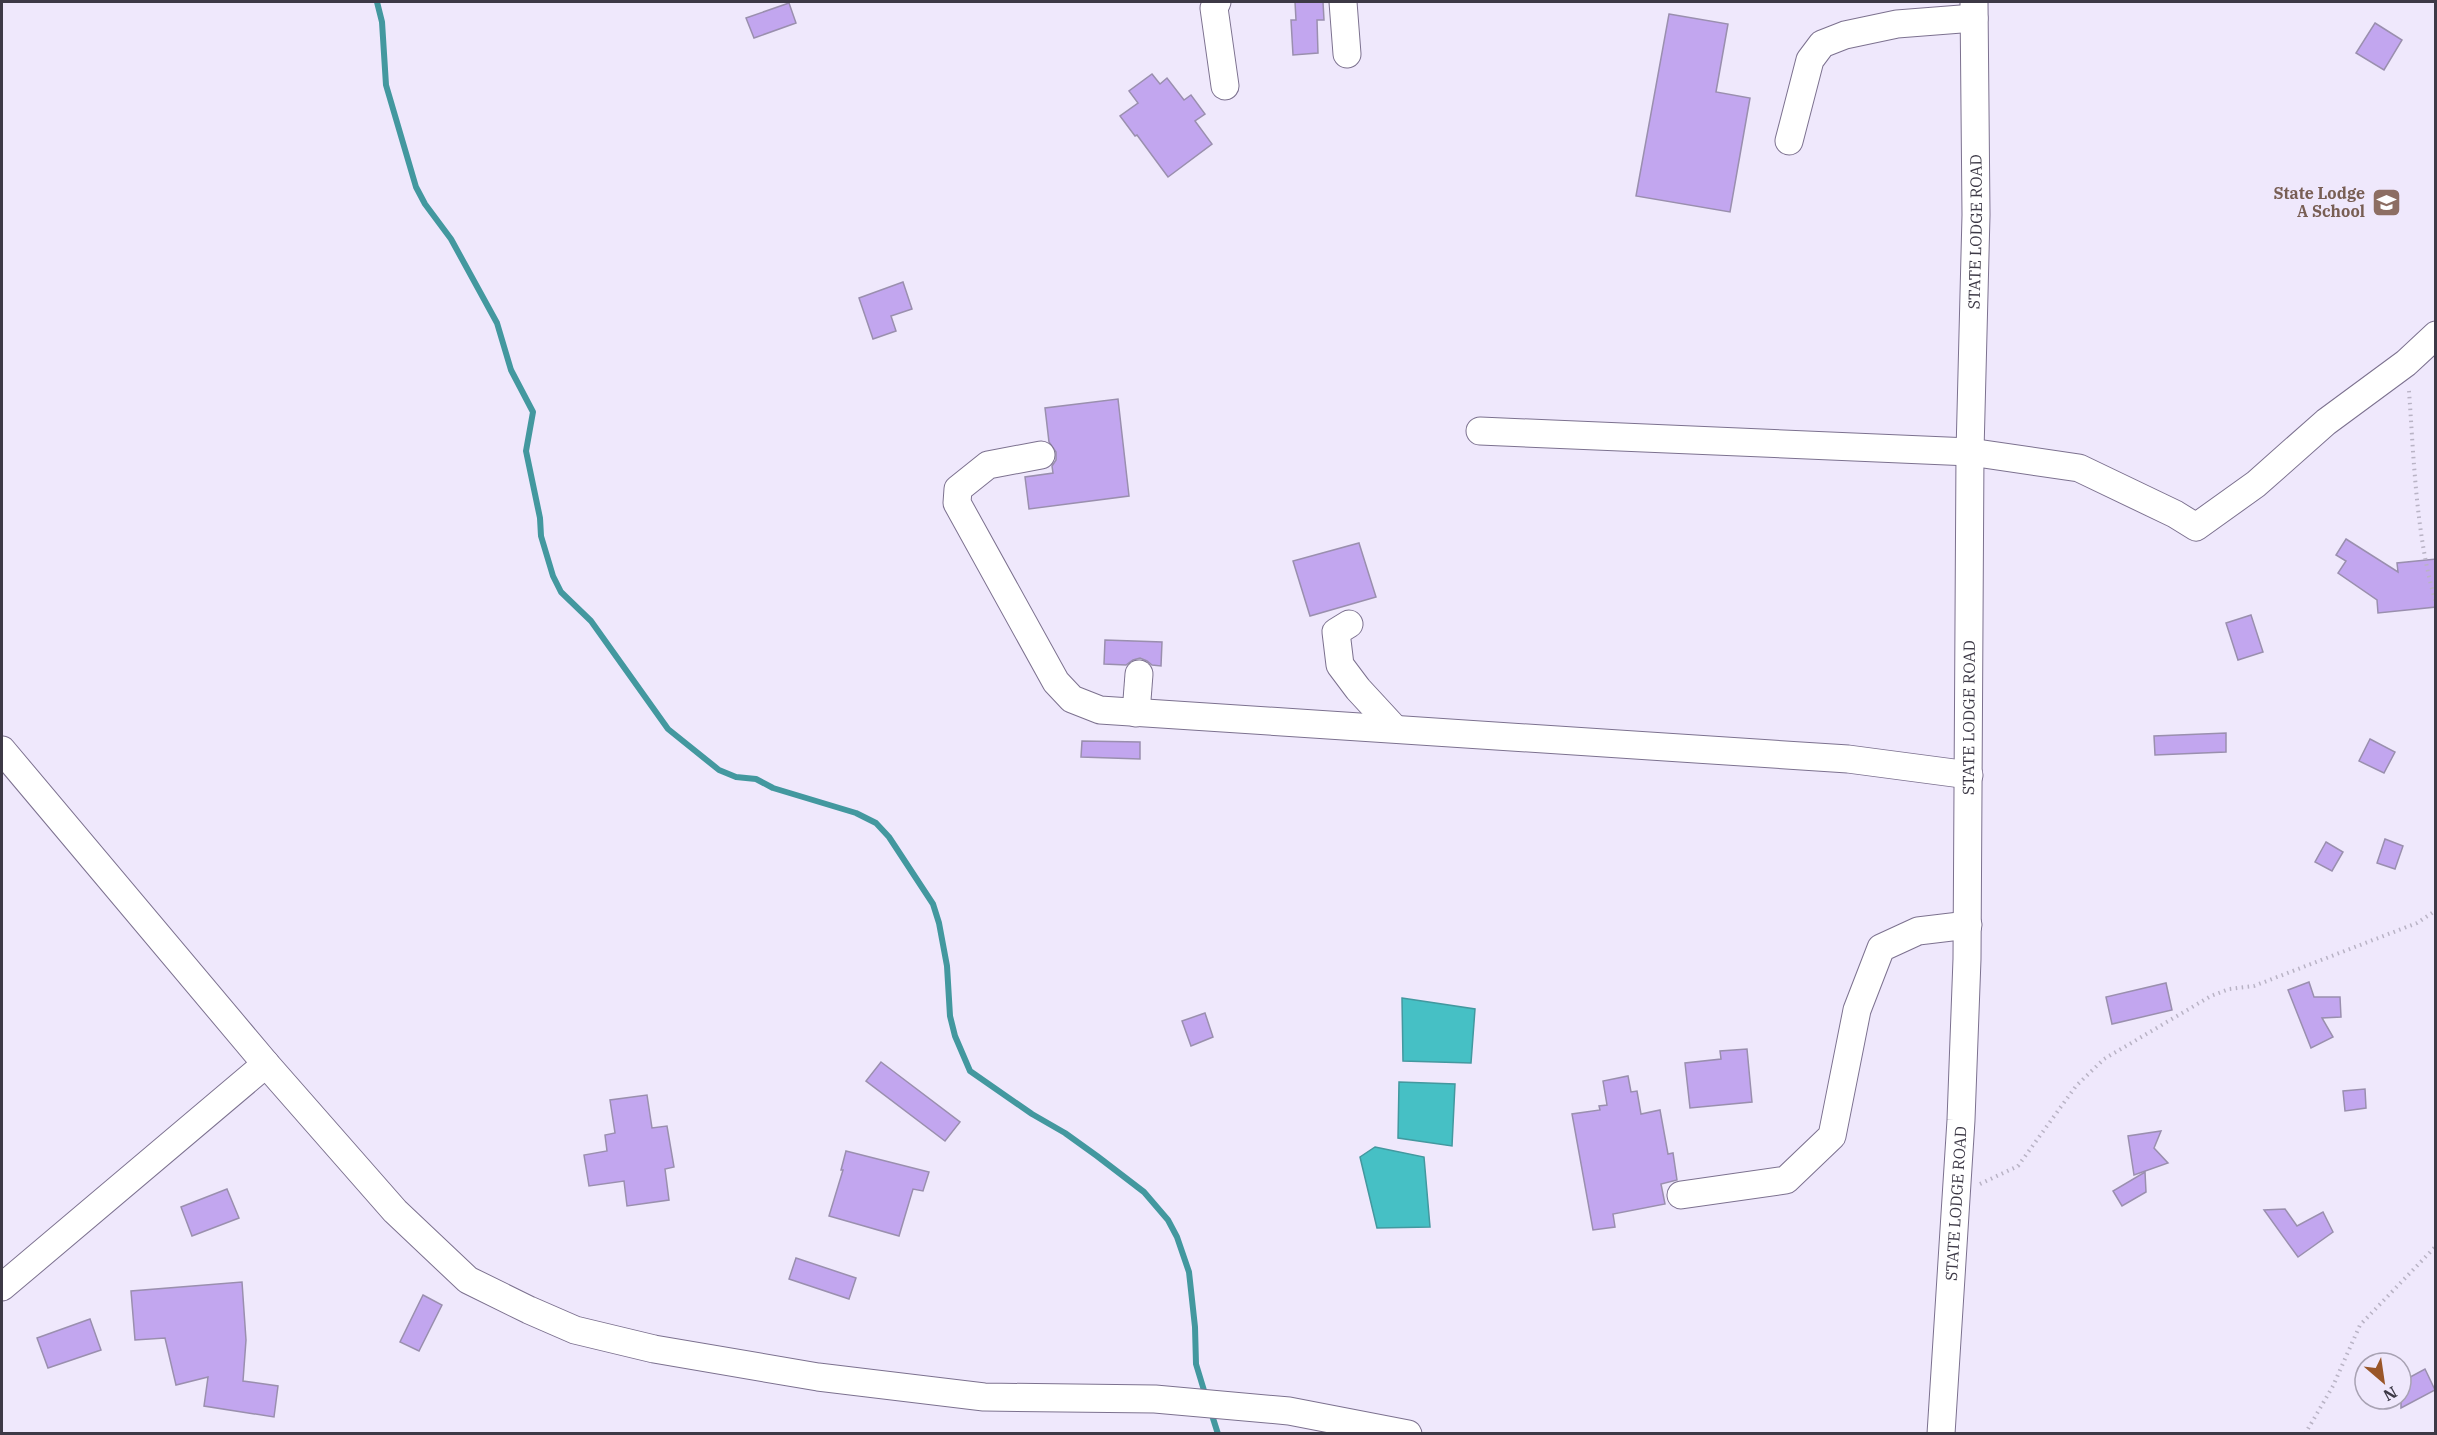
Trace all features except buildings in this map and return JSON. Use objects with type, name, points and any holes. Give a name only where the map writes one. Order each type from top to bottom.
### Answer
[{"type":"street","points":[[1217,2],[1214,8],[1225,86]]},
{"type":"street","points":[[1344,2],[1347,54]]},
{"type":"street","points":[[1789,141],[1810,60],[1822,44],[1845,35],[1974,10]]},
{"type":"street","name":"STATE LODGE ROAD","points":[[1941,1434],[1956,1195],[1968,925],[1970,452],[1976,215],[1974,10]]},
{"type":"street","points":[[1480,431],[1970,452],[2079,468],[2175,514],[2196,527],[2256,484],[2326,422],[2406,363],[2436,335]]},
{"type":"street","points":[[1041,454],[988,465],[958,489],[957,503],[1056,682],[1071,699],[1100,710],[1848,759],[1969,775]]},
{"type":"street","points":[[1349,624],[1336,632],[1340,665],[1358,689],[1394,728]]},
{"type":"street","points":[[1136,713],[1139,674]]},
{"type":"street","points":[[2,750],[266,1064],[395,1211],[468,1280],[575,1330],[654,1349],[795,1373],[984,1397],[1155,1399],[1289,1411],[1408,1434]]},
{"type":"street","points":[[1681,1195],[1786,1180],[1832,1136],[1857,1010],[1881,948],[1918,931],[1968,925]]},
{"type":"street","points":[[2,1287],[266,1064]]},
{"type":"path","points":[[2406,363],[2416,480],[2428,577],[2436,603]]},
{"type":"path","points":[[1956,1195],[2018,1166],[2076,1086],[2104,1059],[2154,1029],[2211,996],[2229,989],[2254,986],[2417,923],[2435,911]]},
{"type":"path","points":[[2306,1434],[2332,1386],[2360,1325],[2436,1246]]},
{"type":"water","points":[[1402,998],[1475,1009],[1471,1063],[1403,1061]]},
{"type":"water","points":[[1399,1082],[1455,1084],[1452,1146],[1398,1138]]},
{"type":"water","points":[[1375,1147],[1424,1157],[1430,1227],[1377,1228],[1360,1157]]},
{"type":"waterway","points":[[377,2],[382,22],[386,85],[416,187],[425,204],[451,239],[497,323],[511,370],[533,412],[526,451],[540,518],[541,536],[553,576],[561,592],[591,621],[668,729],[719,770],[736,777],[756,779],[773,788],[856,813],[876,823],[889,837],[933,904],[947,966],[950,1016],[955,1036],[970,1071],[1097,1156],[1144,1192],[1168,1220],[1177,1237],[1189,1272],[1195,1327],[1196,1364],[1206,1397]]},
{"type":"waterway","points":[[1211,1412],[1218,1434]]},
{"type":"place","name":"State Lodge A School","points":[[2386,202]]}]
